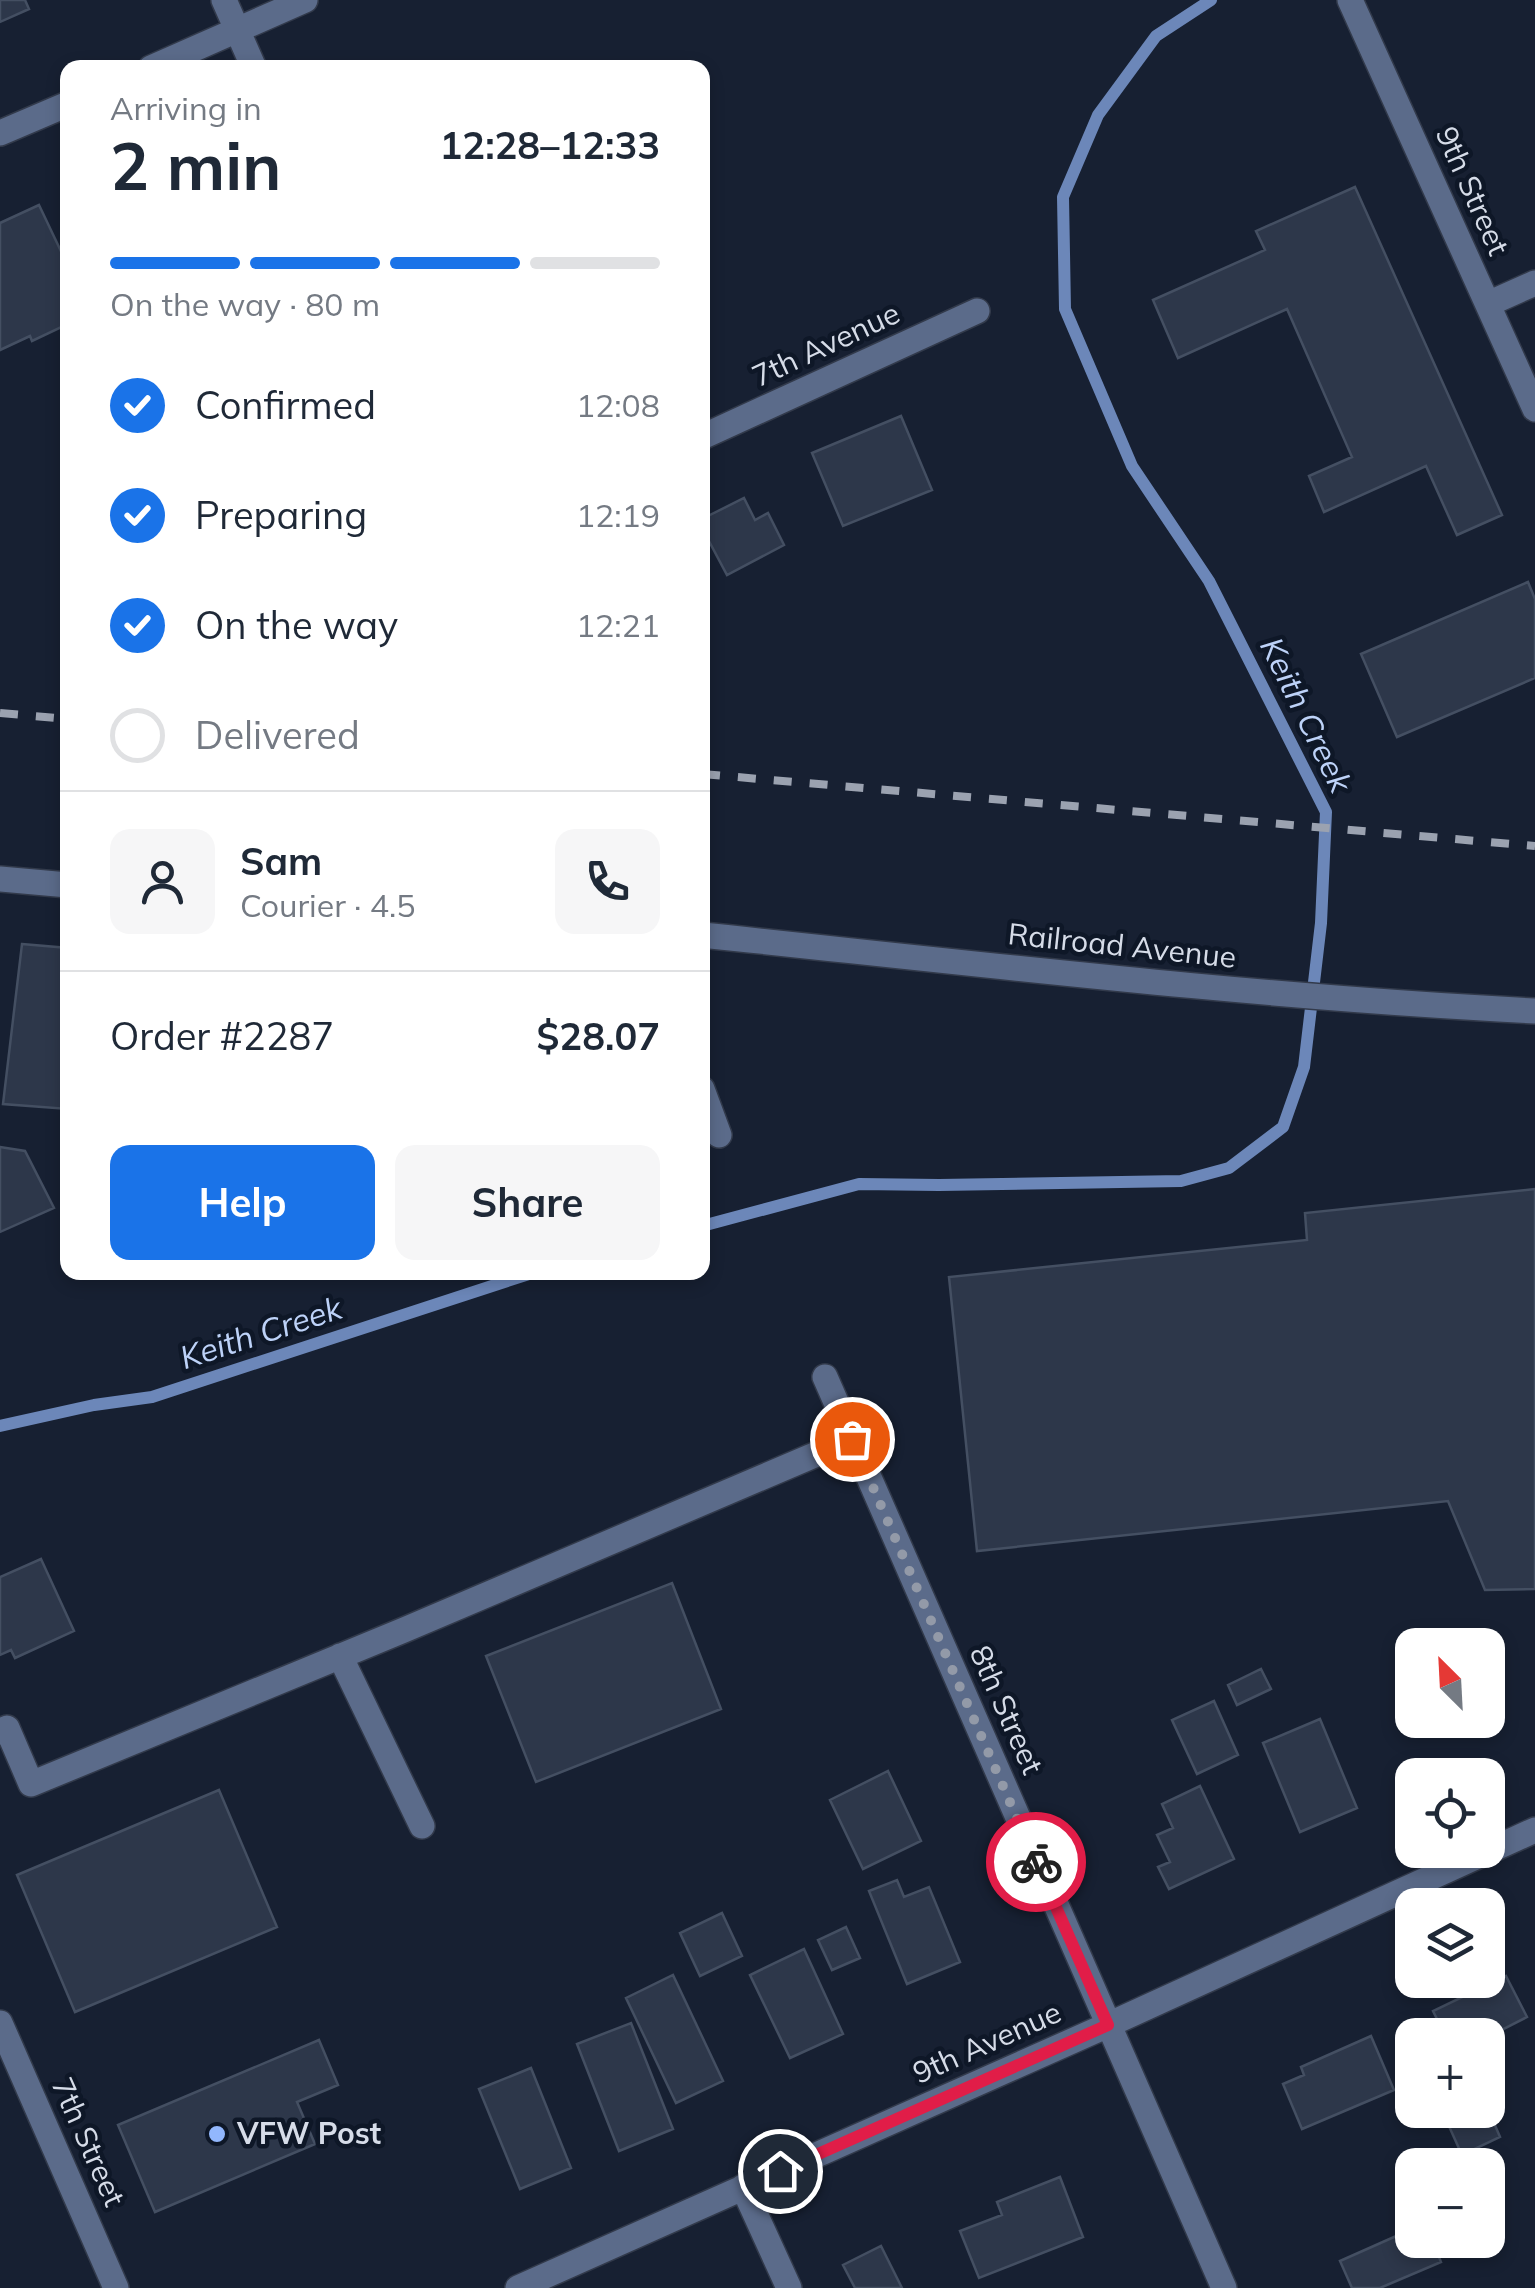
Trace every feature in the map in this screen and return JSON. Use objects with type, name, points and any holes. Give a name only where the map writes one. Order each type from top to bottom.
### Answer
[{"type":"street","points":[[224,0],[250,60]]},
{"type":"street","points":[[169,60],[305,0]]},
{"type":"street","name":"9th Street","points":[[1350,0],[1535,409]]},
{"type":"street","points":[[0,133],[60,107]]},
{"type":"street","points":[[1488,304],[1535,283]]},
{"type":"street","name":"7th Avenue","points":[[710,434],[977,311]]},
{"type":"street","points":[[0,880],[60,884]]},
{"type":"street","name":"Railroad Avenue","points":[[710,936],[1237,991],[1535,1011]]},
{"type":"street","points":[[710,1111],[719,1135]]},
{"type":"street","name":"8th Street","points":[[825,1377],[1224,2288]]},
{"type":"street","points":[[2,1724],[31,1784],[852,1439]]},
{"type":"street","points":[[340,1656],[422,1826]]},
{"type":"street","name":"9th Avenue","points":[[518,2288],[1535,1830]]},
{"type":"street","name":"7th Street","points":[[0,2023],[116,2288]]},
{"type":"street","points":[[743,2187],[789,2288]]},
{"type":"building","points":[[0,0],[25,0],[29,9],[0,22]]},
{"type":"building","points":[[1355,187],[1502,515],[1457,535],[1426,466],[1324,512],[1309,476],[1352,457],[1287,309],[1178,358],[1153,300],[1265,250],[1256,231]]},
{"type":"building","points":[[39,205],[60,249],[60,328],[0,350],[0,223]]},
{"type":"building","points":[[901,416],[932,490],[843,526],[812,453]]},
{"type":"building","points":[[744,498],[755,520],[768,513],[784,545],[727,575],[710,543],[710,515]]},
{"type":"building","points":[[1528,582],[1535,599],[1535,678],[1397,737],[1361,654]]},
{"type":"building","points":[[22,944],[60,947],[60,1108],[3,1104]]},
{"type":"building","points":[[0,1147],[25,1151],[54,1208],[0,1232]]},
{"type":"building","points":[[1535,1189],[1535,1589],[1485,1590],[1448,1501],[977,1551],[949,1277],[1307,1240],[1305,1213]]},
{"type":"building","points":[[41,1559],[74,1631],[15,1658],[11,1650],[0,1655],[0,1577]]},
{"type":"building","points":[[672,1583],[721,1709],[536,1782],[486,1656]]},
{"type":"building","points":[[1261,1669],[1271,1689],[1237,1705],[1228,1685]]},
{"type":"building","points":[[1214,1701],[1238,1755],[1197,1774],[1172,1720]]},
{"type":"building","points":[[1320,1719],[1357,1808],[1300,1832],[1263,1743]]},
{"type":"building","points":[[888,1771],[921,1841],[863,1869],[830,1800]]},
{"type":"building","points":[[1200,1786],[1234,1859],[1169,1889],[1158,1867],[1170,1862],[1157,1835],[1173,1828],[1162,1804]]},
{"type":"building","points":[[219,1790],[277,1927],[75,2012],[17,1875]]},
{"type":"building","points":[[897,1880],[904,1897],[929,1887],[960,1962],[907,1984],[869,1891]]},
{"type":"building","points":[[722,1913],[742,1956],[700,1976],[680,1933]]},
{"type":"building","points":[[846,1927],[860,1958],[832,1970],[818,1940]]},
{"type":"building","points":[[804,1949],[843,2034],[790,2058],[750,1975]]},
{"type":"building","points":[[673,1975],[723,2081],[676,2103],[626,1998]]},
{"type":"building","points":[[1505,1976],[1527,2017],[1505,2028],[1505,2018],[1436,2018],[1433,2011],[1460,1998],[1505,1998]]},
{"type":"building","points":[[631,2023],[673,2129],[619,2151],[577,2044]]},
{"type":"building","points":[[1371,2036],[1394,2090],[1302,2129],[1283,2084],[1304,2075],[1301,2067]]},
{"type":"building","name":"VFW Post","points":[[319,2040],[338,2085],[297,2102],[315,2144],[155,2212],[118,2125]]},
{"type":"building","points":[[531,2068],[571,2168],[520,2189],[479,2089]]},
{"type":"building","points":[[1450,2128],[1496,2128],[1500,2137],[1477,2148],[1459,2148]]},
{"type":"building","points":[[1060,2177],[1083,2237],[979,2278],[960,2231],[1002,2215],[997,2202]]},
{"type":"building","points":[[1395,2237],[1395,2258],[1439,2258],[1441,2262],[1380,2288],[1352,2288],[1340,2261]]},
{"type":"building","points":[[881,2246],[902,2288],[855,2288],[843,2265]]},
{"type":"waterway","name":"Keith Creek","points":[[710,1224],[859,1184],[1181,1181],[1229,1168],[1283,1127],[1304,1067],[1321,923],[1326,812],[1209,581],[1132,466],[1065,309],[1063,197],[1098,115],[1156,36],[1211,0]]},
{"type":"waterway","name":"Keith Creek","points":[[0,1426],[94,1405],[152,1397],[510,1280]]},
{"type":"railway","points":[[0,713],[60,718]]},
{"type":"railway","points":[[710,775],[1535,846]]},
{"type":"way so far","points":[[852,1439],[1036,1862]]},
{"type":"place","name":"VFW Post","points":[[217,2134]]},
{"type":"route","points":[[780,2171],[1108,2025],[1036,1862]]}]
